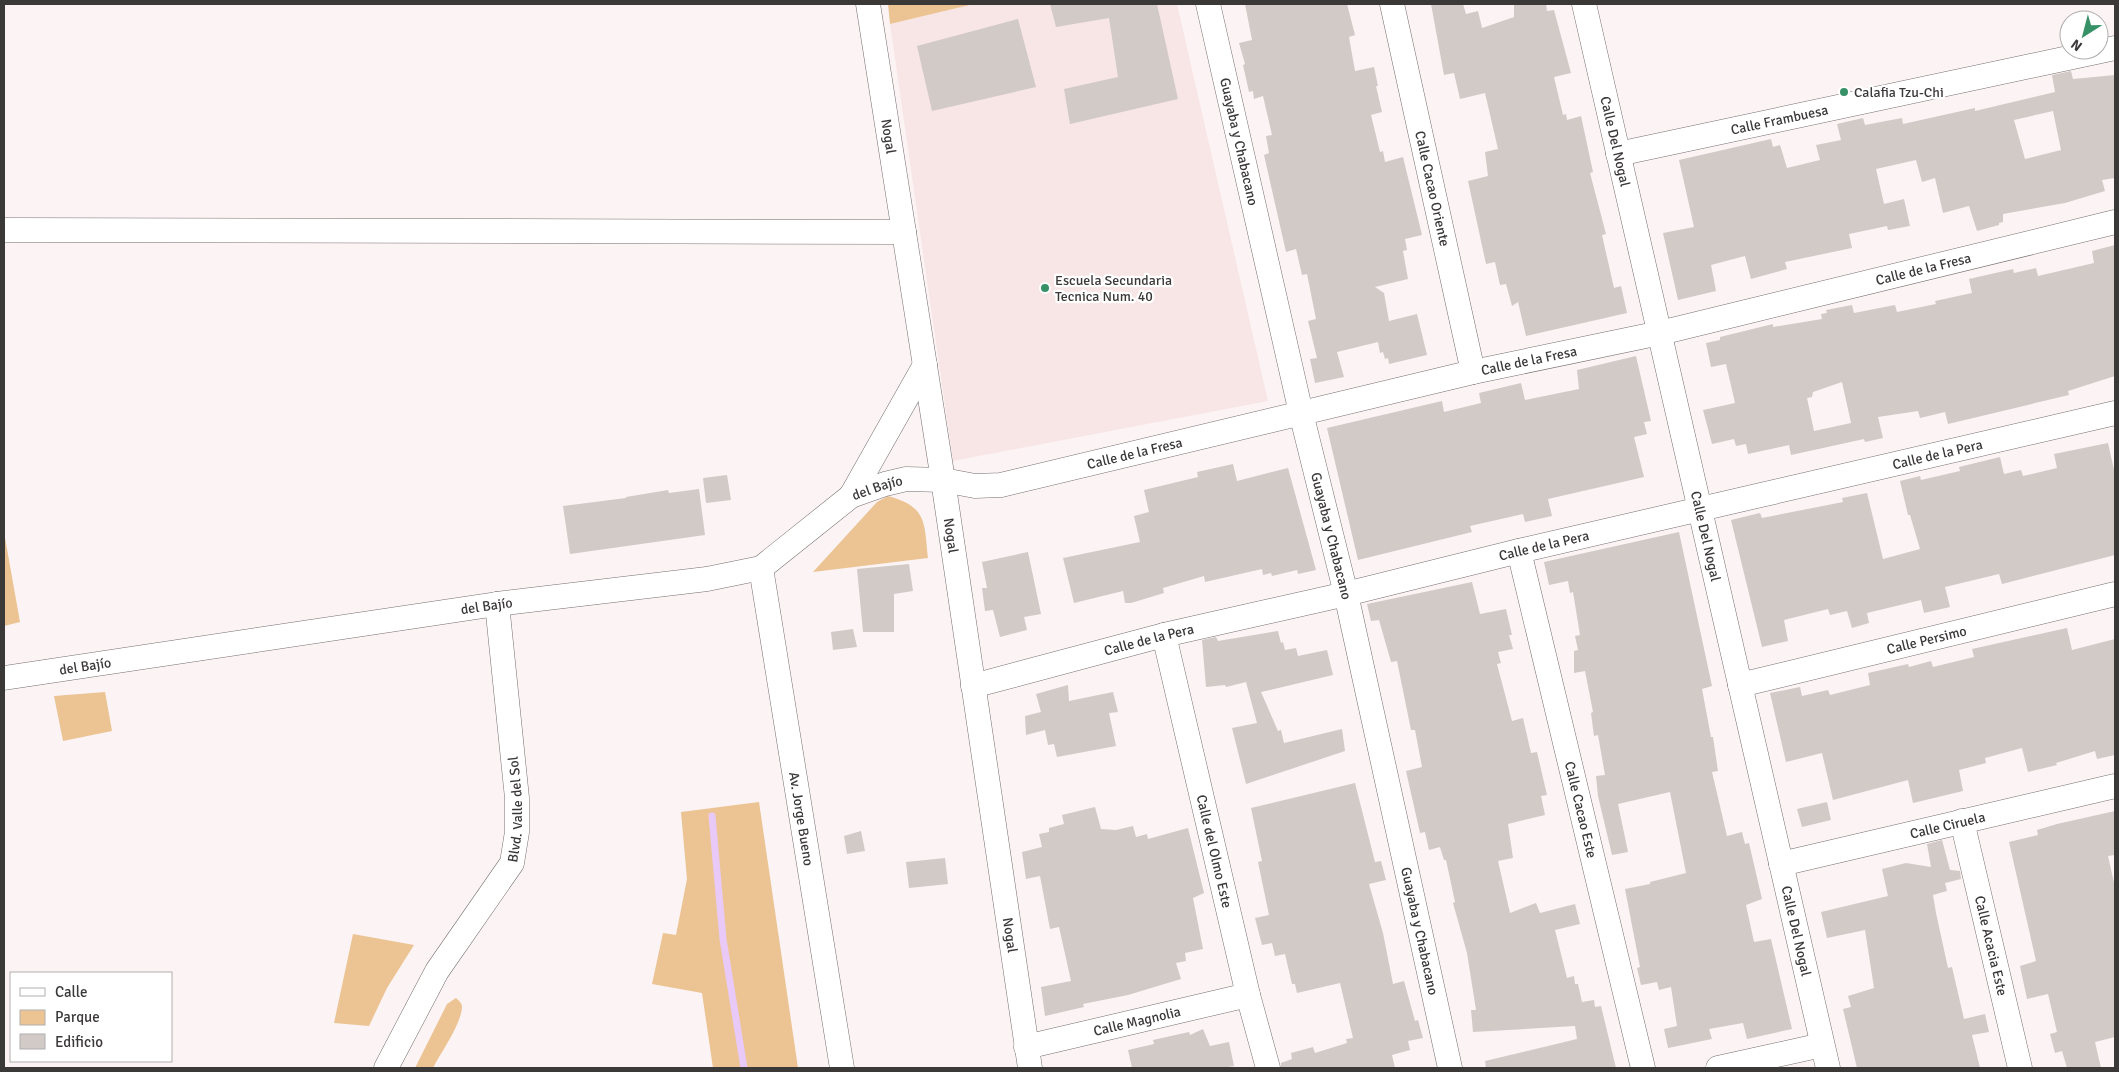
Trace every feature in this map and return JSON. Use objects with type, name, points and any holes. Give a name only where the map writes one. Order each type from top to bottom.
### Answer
[{"type":"street","name":"Nogal","points":[[868,4],[943,480],[1028,1058]]},
{"type":"street","name":"Guayaba y Chabacano","points":[[1208,4],[1301,413],[1346,594],[1450,1068]]},
{"type":"street","name":"Calle Cacao Oriente","points":[[1392,4],[1473,372]]},
{"type":"street","name":"Calle Del Nogal","points":[[1584,4],[1828,1068]]},
{"type":"street","name":"Calle Frambuesa","points":[[1618,154],[2115,48]]},
{"type":"street","name":"Calle de la Fresa","points":[[943,480],[975,486],[1001,485],[1473,372],[1660,333],[2115,222]]},
{"type":"street","points":[[4,230],[904,232]]},
{"type":"street","points":[[851,496],[925,365]]},
{"type":"street","name":"Calle de la Pera","points":[[973,686],[1164,636],[1346,594],[1519,551],[2115,413]]},
{"type":"street","name":"del Bajío","points":[[4,678],[497,604],[707,579],[761,568],[851,496],[906,479],[943,480]]},
{"type":"street","name":"Calle Cacao Este","points":[[1519,551],[1643,1068]]},
{"type":"street","name":"Av. Jorge Bueno","points":[[761,568],[842,1068]]},
{"type":"street","name":"Calle Persimo","points":[[1740,685],[2115,594]]},
{"type":"street","name":"Blvd. Valle del Sol","points":[[386,1068],[437,971],[512,863],[518,832],[517,798],[497,604]]},
{"type":"street","name":"Calle del Olmo Este","points":[[1164,636],[1248,994],[1268,1068]]},
{"type":"street","name":"Calle Ciruela","points":[[1781,864],[2115,786]]},
{"type":"street","name":"Calle Acacia Este","points":[[1962,821],[2020,1068]]},
{"type":"street","name":"Calle Magnolia","points":[[1028,1058],[1248,994]]},
{"type":"street","points":[[1718,1068],[1822,1044]]},
{"type":"shaded area","points":[[974,4],[1177,4],[1268,401],[953,461],[890,24]]},
{"type":"green space","points":[[888,4],[974,4],[890,24]]},
{"type":"green space","points":[[888,496],[910,505],[921,517],[926,534],[928,558],[813,572],[877,502]]},
{"type":"green space","points":[[4,532],[20,622],[4,626]]},
{"type":"green space","points":[[105,692],[112,731],[63,741],[54,696]]},
{"type":"green space","points":[[759,802],[798,1068],[713,1068],[702,993],[652,984],[663,933],[676,935],[687,879],[681,812]]},
{"type":"green space","points":[[353,934],[414,945],[387,988],[369,1026],[334,1023]]},
{"type":"green space","points":[[456,998],[462,1006],[461,1014],[433,1068],[415,1068],[447,1004]]},
{"type":"building","points":[[1050,4],[1157,4],[1178,99],[1070,124],[1064,89],[1118,77],[1109,18],[1056,27]]},
{"type":"building","points":[[1245,4],[1347,4],[1355,35],[1349,37],[1355,71],[1374,67],[1382,112],[1371,115],[1380,152],[1383,151],[1385,162],[1403,157],[1422,235],[1405,239],[1407,250],[1403,251],[1408,279],[1375,287],[1384,293],[1389,321],[1417,314],[1427,355],[1389,364],[1388,358],[1385,359],[1383,352],[1380,353],[1378,342],[1337,352],[1344,377],[1315,383],[1310,359],[1317,358],[1308,321],[1316,319],[1307,274],[1302,275],[1296,249],[1286,252],[1264,155],[1269,153],[1266,136],[1272,135],[1263,96],[1254,99],[1253,91],[1249,92],[1243,65],[1245,64],[1239,43],[1252,40]]},
{"type":"building","points":[[1431,4],[1463,4],[1466,14],[1478,11],[1482,28],[1514,17],[1514,4],[1546,4],[1547,11],[1554,10],[1571,73],[1554,77],[1563,115],[1566,114],[1567,120],[1581,116],[1593,172],[1590,173],[1606,234],[1602,235],[1614,288],[1621,286],[1627,313],[1526,336],[1518,302],[1512,306],[1506,284],[1500,285],[1495,262],[1486,264],[1468,181],[1488,176],[1485,152],[1498,149],[1485,93],[1460,99],[1454,73],[1444,75]]},
{"type":"building","points":[[1018,19],[1036,87],[932,111],[917,46]]},
{"type":"building","points":[[2071,71],[2073,79],[2115,75],[2115,178],[2102,180],[2105,191],[2065,203],[2003,214],[2003,222],[1999,223],[1999,225],[1977,231],[1969,206],[1943,213],[1935,178],[1922,182],[1916,160],[1876,169],[1884,204],[1904,199],[1910,226],[1888,230],[1887,226],[1849,234],[1852,248],[1785,262],[1787,269],[1751,279],[1745,256],[1711,265],[1716,291],[1678,300],[1663,233],[1694,227],[1679,160],[1771,139],[1773,147],[1780,145],[1787,168],[1820,160],[1816,145],[1841,140],[1837,124],[1863,118],[1865,125],[1902,118],[1903,124],[1975,108],[1975,111],[2055,92],[2052,75]],"holes":[[[2053,111],[2061,150],[2025,159],[2014,120]]]},
{"type":"building","points":[[2115,245],[2115,376],[2068,391],[2069,395],[1948,424],[1945,412],[1920,418],[1918,411],[1878,417],[1883,438],[1865,442],[1864,439],[1791,455],[1789,445],[1748,454],[1746,444],[1736,446],[1734,439],[1712,444],[1703,410],[1735,403],[1726,364],[1711,367],[1706,343],[1720,340],[1720,337],[1773,324],[1773,327],[1822,319],[1821,314],[1827,313],[1826,310],[1852,305],[1854,313],[1895,305],[1897,312],[1936,304],[1935,301],[1972,293],[1969,279],[2013,269],[2014,273],[2036,268],[2038,276],[2094,263],[2092,251]],"holes":[[[1842,382],[1851,423],[1814,431],[1807,398],[1812,397],[1813,392]]]},
{"type":"building","points":[[1636,356],[1651,421],[1644,422],[1647,434],[1634,437],[1644,477],[1548,499],[1552,516],[1525,522],[1523,514],[1470,526],[1472,532],[1358,560],[1327,428],[1442,401],[1444,412],[1481,403],[1479,393],[1521,383],[1525,400],[1579,389],[1577,370]]},
{"type":"building","points":[[2108,443],[2115,474],[2115,555],[2002,584],[1999,574],[1945,587],[1950,607],[1924,613],[1921,600],[1867,613],[1869,623],[1852,628],[1847,611],[1830,615],[1828,609],[1784,620],[1788,641],[1762,647],[1731,520],[1760,513],[1762,518],[1843,502],[1842,498],[1867,493],[1883,559],[1920,549],[1910,515],[1908,515],[1900,481],[1920,476],[1921,480],[1960,471],[1959,467],[2000,457],[2004,474],[2021,470],[2023,476],[2057,468],[2054,454]]},
{"type":"building","points":[[1233,464],[1237,481],[1288,468],[1316,570],[1298,574],[1297,570],[1272,576],[1271,573],[1263,575],[1262,569],[1205,582],[1204,576],[1163,588],[1164,593],[1131,603],[1125,603],[1123,591],[1074,603],[1063,558],[1140,542],[1134,516],[1149,512],[1144,490],[1198,477],[1197,472]]},
{"type":"building","points":[[727,475],[731,500],[706,503],[703,478]]},
{"type":"building","points":[[699,489],[705,535],[570,554],[563,506],[626,498],[668,490],[669,493]]},
{"type":"building","points":[[1679,532],[1712,686],[1702,689],[1711,737],[1713,737],[1718,771],[1712,772],[1727,836],[1742,832],[1745,844],[1749,843],[1762,899],[1746,905],[1754,942],[1771,939],[1792,1029],[1747,1039],[1743,1023],[1709,1029],[1712,1039],[1668,1048],[1664,1029],[1677,1026],[1671,987],[1659,990],[1657,982],[1641,985],[1637,968],[1640,967],[1625,889],[1650,884],[1650,882],[1686,873],[1670,792],[1618,804],[1628,852],[1612,855],[1598,796],[1596,776],[1605,775],[1598,735],[1594,736],[1591,713],[1593,712],[1585,671],[1574,673],[1574,651],[1578,650],[1575,636],[1580,635],[1573,592],[1570,593],[1568,581],[1549,585],[1544,562]]},
{"type":"building","points":[[1028,552],[1041,614],[1024,617],[1027,630],[1000,637],[993,610],[985,611],[982,588],[987,588],[982,562]]},
{"type":"building","points":[[909,564],[913,591],[894,594],[894,632],[863,632],[857,569]]},
{"type":"building","points":[[1472,582],[1480,614],[1506,609],[1512,635],[1509,635],[1513,649],[1498,652],[1501,663],[1497,664],[1512,721],[1523,718],[1531,753],[1537,752],[1547,795],[1541,796],[1545,815],[1508,824],[1513,858],[1498,861],[1510,913],[1536,903],[1540,913],[1575,904],[1580,924],[1555,930],[1567,978],[1574,976],[1582,1002],[1594,1000],[1595,1007],[1601,1006],[1616,1068],[1486,1068],[1485,1061],[1577,1039],[1575,1026],[1473,1032],[1471,1010],[1476,1010],[1467,953],[1453,903],[1455,902],[1446,860],[1444,860],[1440,847],[1429,850],[1425,832],[1420,833],[1406,771],[1422,767],[1415,730],[1411,730],[1397,661],[1391,662],[1379,620],[1371,621],[1367,604]]},
{"type":"building","points":[[2067,628],[2072,650],[2115,639],[2115,755],[2097,759],[2095,751],[2056,763],[2057,765],[2028,772],[2022,748],[1985,758],[1986,763],[1959,770],[1963,791],[1913,803],[1908,780],[1833,800],[1822,753],[1786,762],[1770,693],[1800,687],[1802,696],[1828,690],[1830,695],[1870,685],[1868,673],[1908,664],[1909,667],[1931,661],[1933,667],[1974,657],[1972,649]]},
{"type":"building","points":[[853,629],[857,647],[833,650],[831,632]]},
{"type":"building","points":[[1278,631],[1285,650],[1296,648],[1298,656],[1327,650],[1333,675],[1261,692],[1278,731],[1281,730],[1284,743],[1342,729],[1345,751],[1246,784],[1232,728],[1257,723],[1246,682],[1226,687],[1225,685],[1206,687],[1202,640],[1216,637],[1218,641]]},
{"type":"building","points":[[1068,685],[1069,701],[1113,692],[1118,712],[1109,713],[1116,746],[1057,757],[1054,744],[1048,745],[1045,730],[1026,735],[1025,716],[1041,712],[1036,694]]},
{"type":"building","points":[[1355,783],[1375,862],[1381,861],[1386,880],[1369,884],[1383,933],[1393,984],[1404,981],[1415,1021],[1418,1020],[1423,1038],[1408,1041],[1410,1050],[1392,1055],[1395,1068],[1281,1068],[1281,1063],[1292,1059],[1291,1053],[1313,1047],[1315,1053],[1347,1043],[1346,1039],[1353,1038],[1340,983],[1297,993],[1295,984],[1292,984],[1285,954],[1275,956],[1272,943],[1262,945],[1255,918],[1269,915],[1258,862],[1262,861],[1251,808]]},
{"type":"building","points":[[1827,802],[1831,820],[1802,827],[1797,809]]},
{"type":"building","points":[[1095,807],[1101,829],[1116,830],[1133,826],[1136,837],[1147,834],[1148,839],[1188,828],[1204,893],[1193,898],[1203,949],[1185,953],[1186,961],[1176,963],[1181,979],[1128,995],[1083,1004],[1084,1007],[1045,1016],[1041,987],[1071,981],[1059,927],[1050,929],[1040,876],[1026,879],[1022,852],[1042,847],[1039,834],[1049,832],[1049,828],[1064,824],[1062,815]]},
{"type":"building","points":[[2115,811],[2115,855],[2108,856],[2115,887],[2115,1037],[2095,1042],[2101,1068],[2067,1068],[2062,1051],[2055,1053],[2050,1034],[2057,1032],[2048,994],[2027,999],[2020,966],[2036,961],[2009,842],[2038,835],[2037,830],[2057,824]]},
{"type":"building","points":[[861,831],[865,851],[847,854],[844,836]]},
{"type":"building","points":[[1942,840],[1950,870],[1960,871],[1961,879],[1945,883],[1947,891],[1933,895],[1936,913],[1948,968],[1952,967],[1964,1019],[1985,1014],[1989,1032],[1972,1035],[1980,1068],[1857,1068],[1843,1009],[1851,1007],[1848,996],[1874,988],[1865,930],[1827,938],[1821,912],[1888,896],[1882,869],[1906,863],[1931,867],[1927,844]]},
{"type":"building","points":[[945,858],[948,884],[909,888],[906,862]]},
{"type":"building","points":[[1203,1029],[1210,1046],[1229,1042],[1234,1066],[1221,1068],[1132,1068],[1128,1050],[1154,1044],[1153,1040],[1189,1032],[1190,1035]]},
{"type":"waterway","points":[[712,816],[723,939],[744,1068]]},
{"type":"place","name":"Calafia Tzu-Chi","points":[[1844,92]]},
{"type":"place","name":"Escuela Secundaria Tecnica Num. 40","points":[[1045,288]]}]
